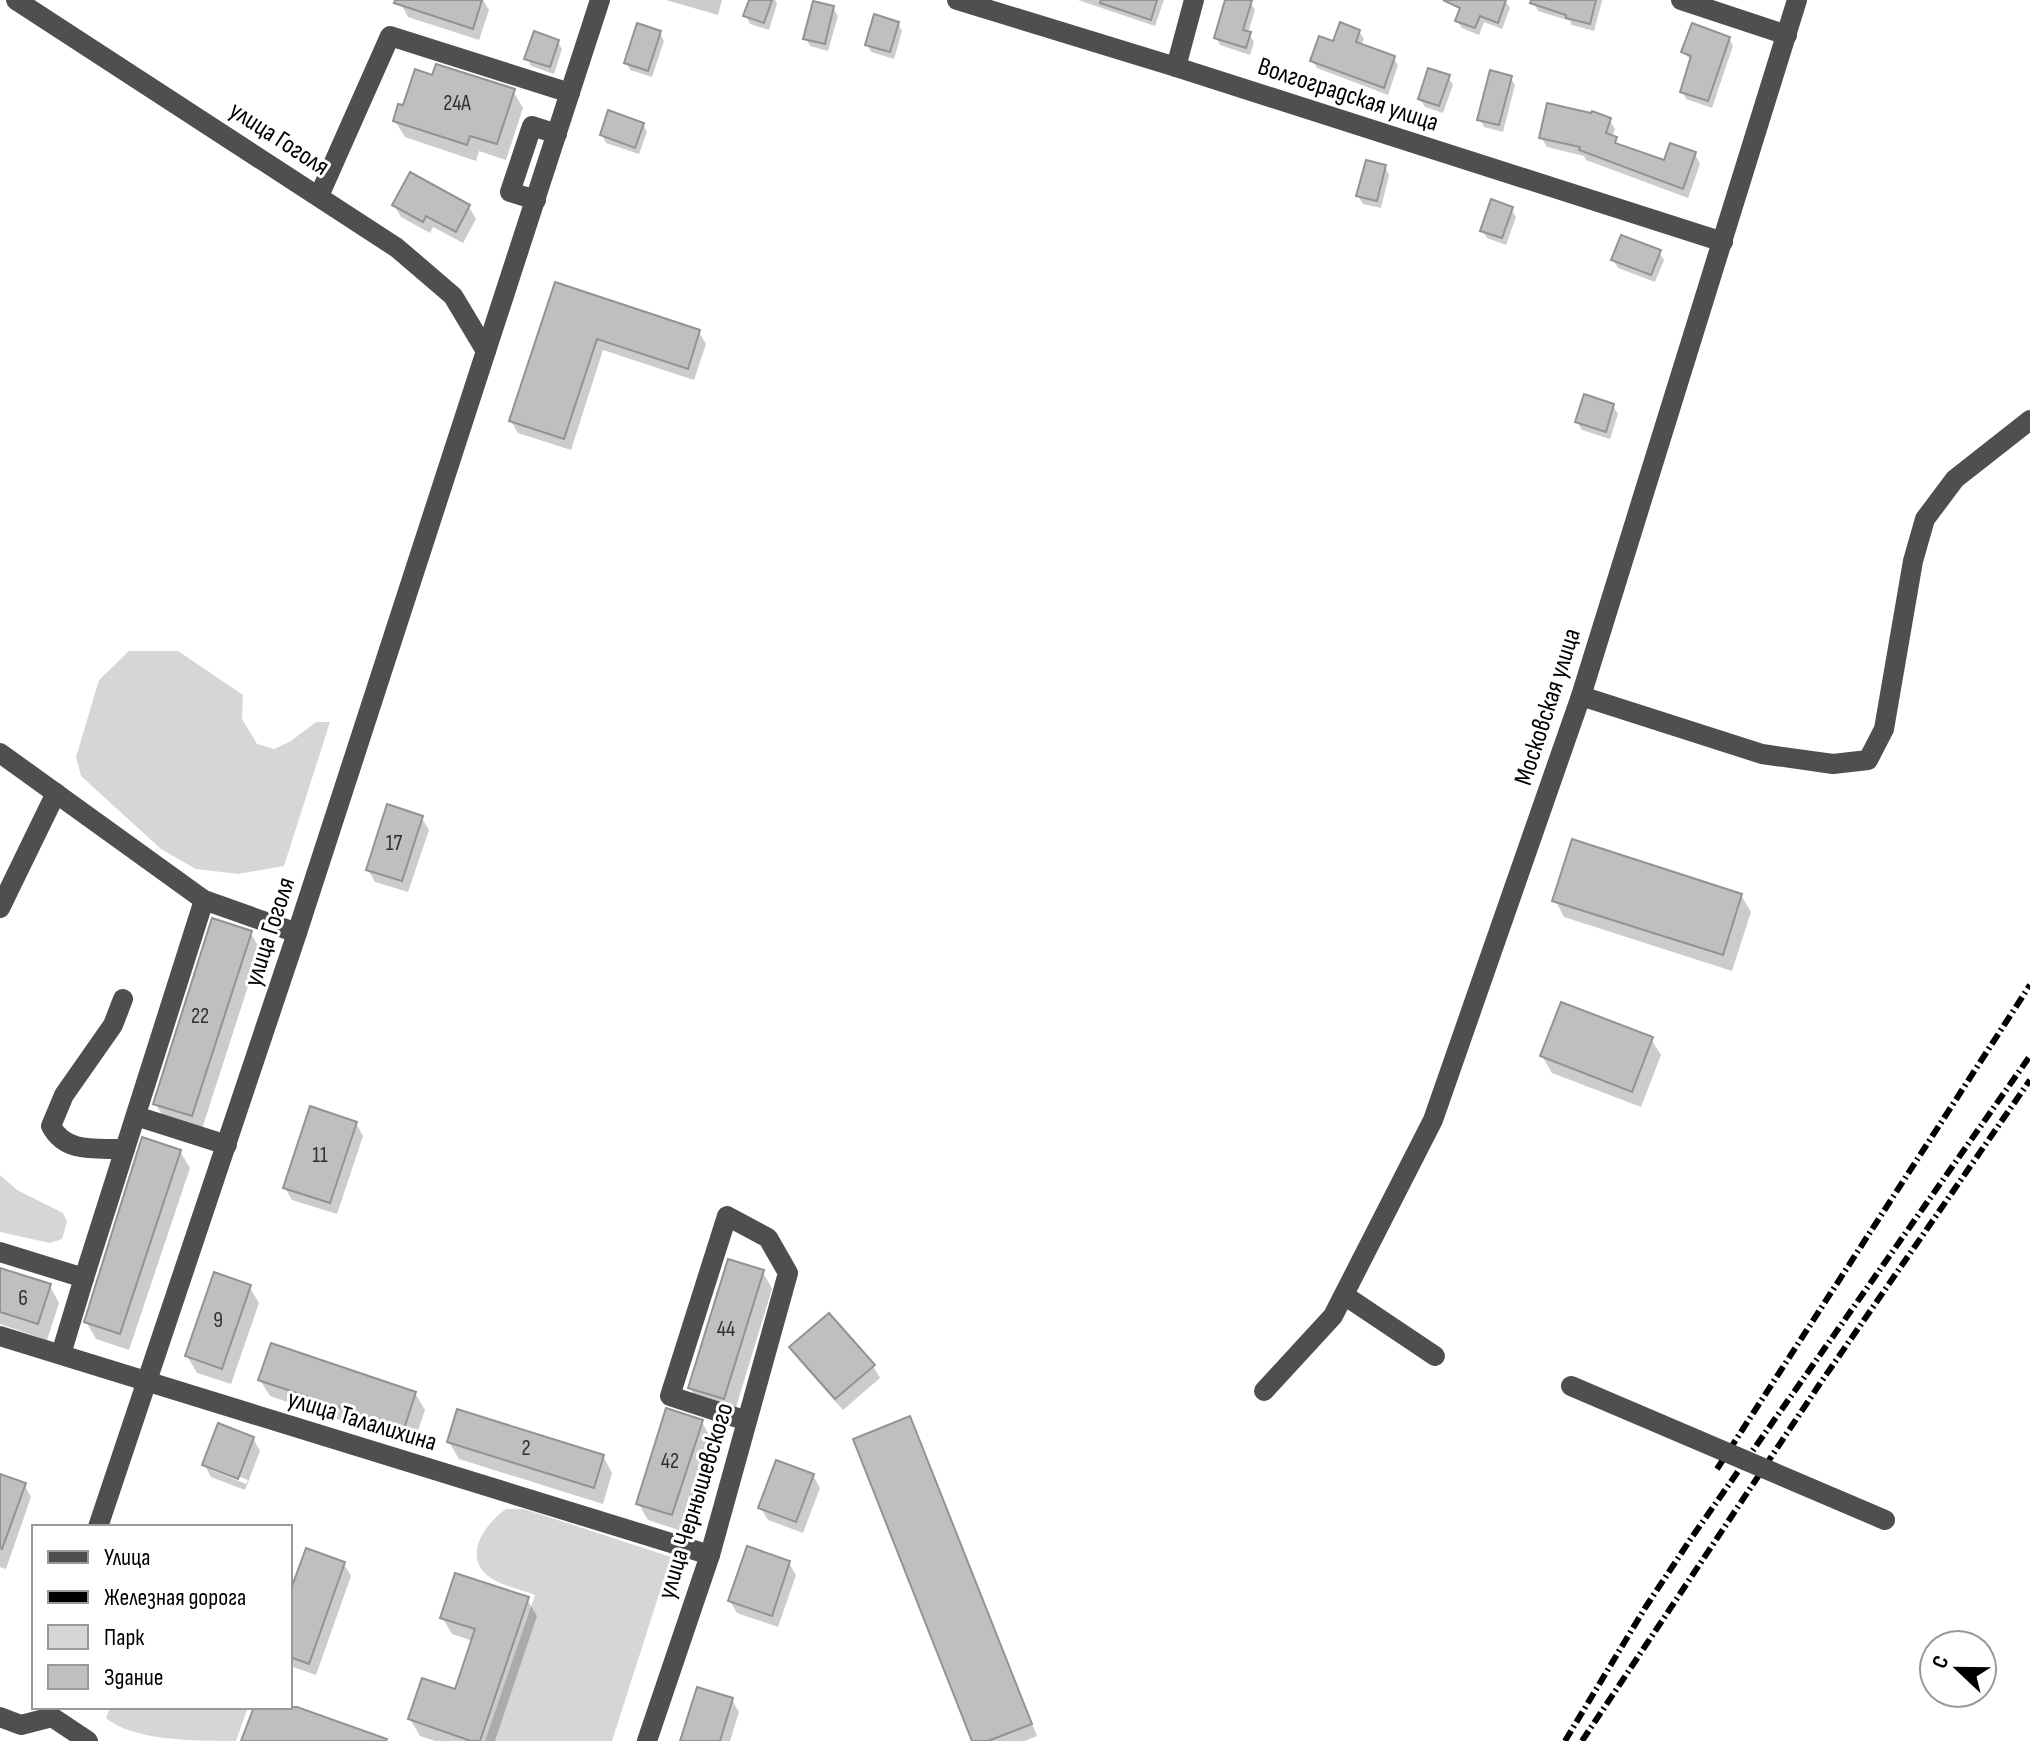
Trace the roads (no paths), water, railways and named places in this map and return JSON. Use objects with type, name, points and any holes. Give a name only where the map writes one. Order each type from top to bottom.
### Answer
[{"type":"street","name":"улица Гоголя","points":[[16,0],[397,248],[453,296],[486,351]]},
{"type":"street","name":"улица Гоголя","points":[[99,1525],[297,933],[600,0]]},
{"type":"street","name":"Волгоградская улица","points":[[957,0],[1723,242]]},
{"type":"street","points":[[1176,67],[1194,0]]},
{"type":"street","points":[[1681,0],[1787,35]]},
{"type":"street","name":"Московская улица","points":[[1264,1391],[1333,1316],[1433,1120],[1581,696],[1797,0]]},
{"type":"street","points":[[319,196],[390,36],[570,93]]},
{"type":"street","points":[[1581,696],[1762,754],[1833,764],[1868,760],[1884,729],[1913,561],[1925,519],[1955,479],[2030,420]]},
{"type":"street","points":[[0,753],[204,900],[297,933]]},
{"type":"street","points":[[0,908],[56,793]]},
{"type":"street","points":[[61,1354],[204,900]]},
{"type":"street","points":[[123,999],[113,1025],[64,1095],[51,1126],[58,1138],[75,1147],[125,1149]]},
{"type":"street","points":[[136,1116],[227,1145]]},
{"type":"street","name":"улица Чернышевского","points":[[647,1741],[710,1555],[788,1273],[768,1238],[727,1216],[670,1396],[747,1421]]},
{"type":"street","points":[[0,1252],[84,1278]]},
{"type":"street","points":[[1344,1295],[1435,1356]]},
{"type":"street","name":"улица Талалихина","points":[[0,1336],[710,1555]]},
{"type":"street","points":[[1571,1386],[1885,1520]]},
{"type":"street","points":[[0,1717],[19,1733],[52,1712],[88,1741]]},
{"type":"railway","points":[[1717,1469],[2030,985]]},
{"type":"railway","points":[[1565,1741],[1692,1537],[2030,1056]]},
{"type":"railway","points":[[1582,1741],[1819,1385],[2030,1080]]}]
